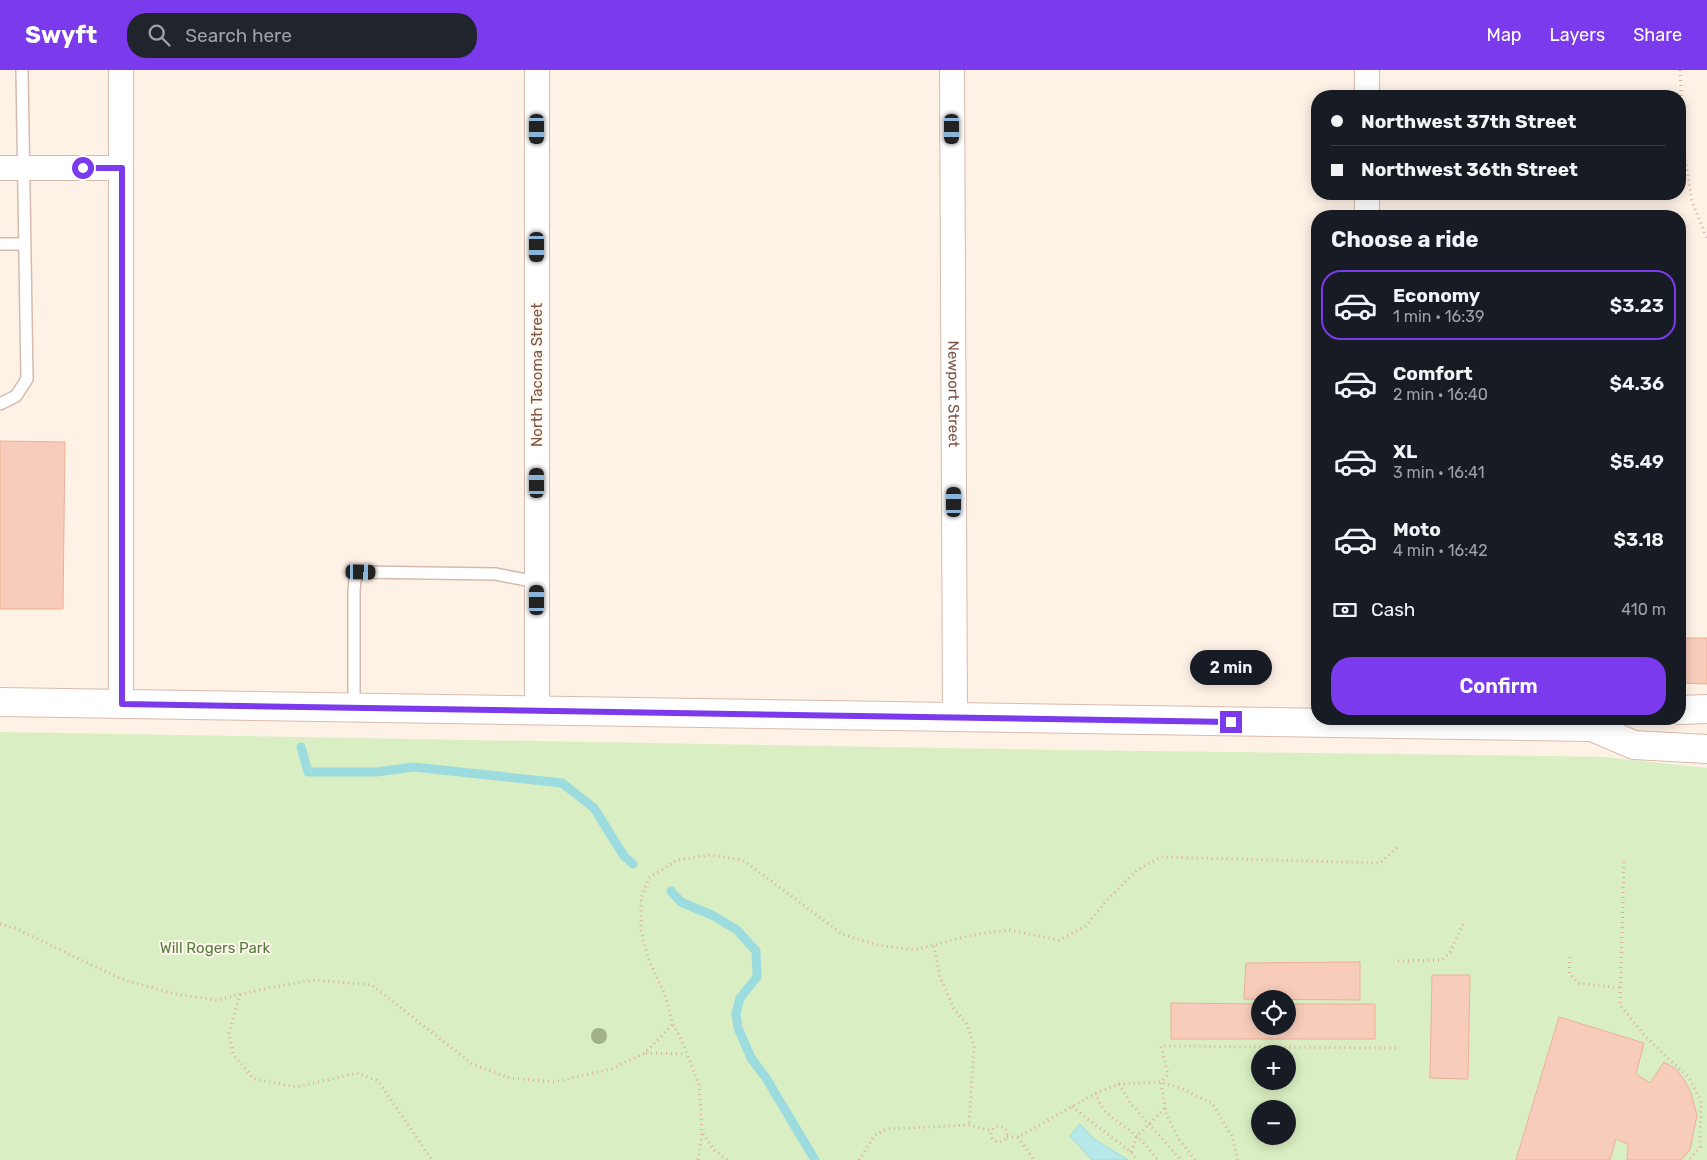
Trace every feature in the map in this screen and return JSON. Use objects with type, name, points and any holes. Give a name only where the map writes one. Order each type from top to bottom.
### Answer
[{"type":"main road","points":[[0,702],[955,717],[1311,720]]},
{"type":"main road","points":[[1686,710],[1707,709]]},
{"type":"main road","points":[[1606,725],[1634,745],[1707,749]]},
{"type":"street","points":[[121,70],[122,704]]},
{"type":"street","name":"North Tacoma Street","points":[[537,70],[537,711]]},
{"type":"street","name":"Newport Street","points":[[952,70],[955,717]]},
{"type":"street","points":[[1367,70],[1367,90]]},
{"type":"street","points":[[0,168],[122,168]]},
{"type":"lane","points":[[0,404],[16,396],[27,379],[22,70]]},
{"type":"lane","points":[[0,244],[25,244]]},
{"type":"lane","points":[[354,708],[354,591],[355,579],[361,572],[495,574],[537,582]]},
{"type":"path","points":[[1680,70],[1681,90]]},
{"type":"path","points":[[1686,163],[1692,201],[1707,240]]},
{"type":"path","points":[[698,1160],[702,1132],[699,1085],[682,1041],[673,1024],[665,995],[649,961],[641,931],[641,898],[649,878],[677,860],[709,855],[743,860],[842,934],[877,945],[914,950],[972,935],[1009,930],[1059,940],[1086,926],[1107,900],[1137,870],[1161,857],[1380,863],[1399,846]]},
{"type":"path","points":[[1624,862],[1620,1005],[1645,1036],[1689,1078],[1701,1101],[1700,1147],[1689,1160]]},
{"type":"path","points":[[1398,961],[1442,960],[1450,952],[1464,922]]},
{"type":"path","points":[[0,924],[15,928],[121,979],[175,994],[216,1000],[314,980],[372,985],[472,1064],[510,1078],[554,1082],[611,1070],[645,1053],[673,1024]]},
{"type":"path","points":[[934,946],[940,977],[954,1009],[967,1024],[974,1047],[969,1125]]},
{"type":"path","points":[[1570,957],[1569,973],[1578,983],[1621,988]]},
{"type":"path","points":[[240,994],[229,1033],[233,1054],[254,1079],[296,1087],[356,1073],[378,1081],[432,1160]]},
{"type":"path","points":[[1195,1160],[1178,1138],[1166,1114],[1161,1082],[1168,1074],[1161,1046],[1397,1048]]},
{"type":"path","points":[[645,1053],[686,1054]]},
{"type":"path","points":[[1007,1137],[1018,1137],[1096,1093],[1119,1084],[1161,1082],[1180,1088],[1212,1103],[1233,1138],[1238,1160]]},
{"type":"path","points":[[1119,1084],[1131,1104],[1181,1160]]},
{"type":"path","points":[[1096,1093],[1099,1104],[1112,1118],[1137,1136],[1158,1160]]},
{"type":"path","points":[[1072,1107],[1131,1152],[1137,1160]]},
{"type":"path","points":[[1131,1152],[1137,1136],[1165,1108]]},
{"type":"path","points":[[859,1160],[875,1135],[886,1129],[969,1125],[992,1131]]},
{"type":"path","points":[[1001,1126],[1007,1131],[1007,1137],[1003,1142],[995,1142],[992,1137],[992,1131],[996,1127],[1001,1126]]},
{"type":"path","points":[[702,1132],[714,1150],[727,1160]]},
{"type":"path","points":[[1018,1137],[1034,1160]]},
{"type":"green space","name":"Will Rogers Park","points":[[0,732],[1604,757],[1707,768],[1707,1160],[0,1160]]},
{"type":"water","points":[[1080,1124],[1094,1139],[1128,1160],[1092,1160],[1070,1136]]},
{"type":"building","points":[[0,441],[65,442],[63,609],[0,609]]},
{"type":"building","points":[[1686,638],[1707,638],[1707,684],[1686,683]]},
{"type":"building","points":[[1360,962],[1360,1000],[1296,999],[1296,990],[1251,990],[1251,999],[1244,999],[1246,963]]},
{"type":"building","points":[[1432,975],[1470,975],[1468,1079],[1430,1078]]},
{"type":"building","points":[[1171,1003],[1251,1004],[1251,1035],[1296,1035],[1296,1004],[1375,1004],[1375,1039],[1171,1039]]},
{"type":"building","points":[[1559,1017],[1644,1043],[1636,1074],[1650,1083],[1664,1062],[1676,1069],[1691,1093],[1697,1115],[1690,1150],[1681,1160],[1627,1160],[1628,1144],[1616,1139],[1610,1160],[1516,1160]]},
{"type":"waterway","points":[[301,747],[308,772],[376,772],[414,767],[562,783],[594,808],[624,856],[633,864]]},
{"type":"waterway","points":[[671,891],[681,902],[714,916],[737,930],[756,951],[757,977],[740,998],[736,1013],[738,1028],[751,1058],[766,1078],[815,1160]]},
{"type":"route","points":[[83,168],[122,168],[122,704],[1231,722]]}]
